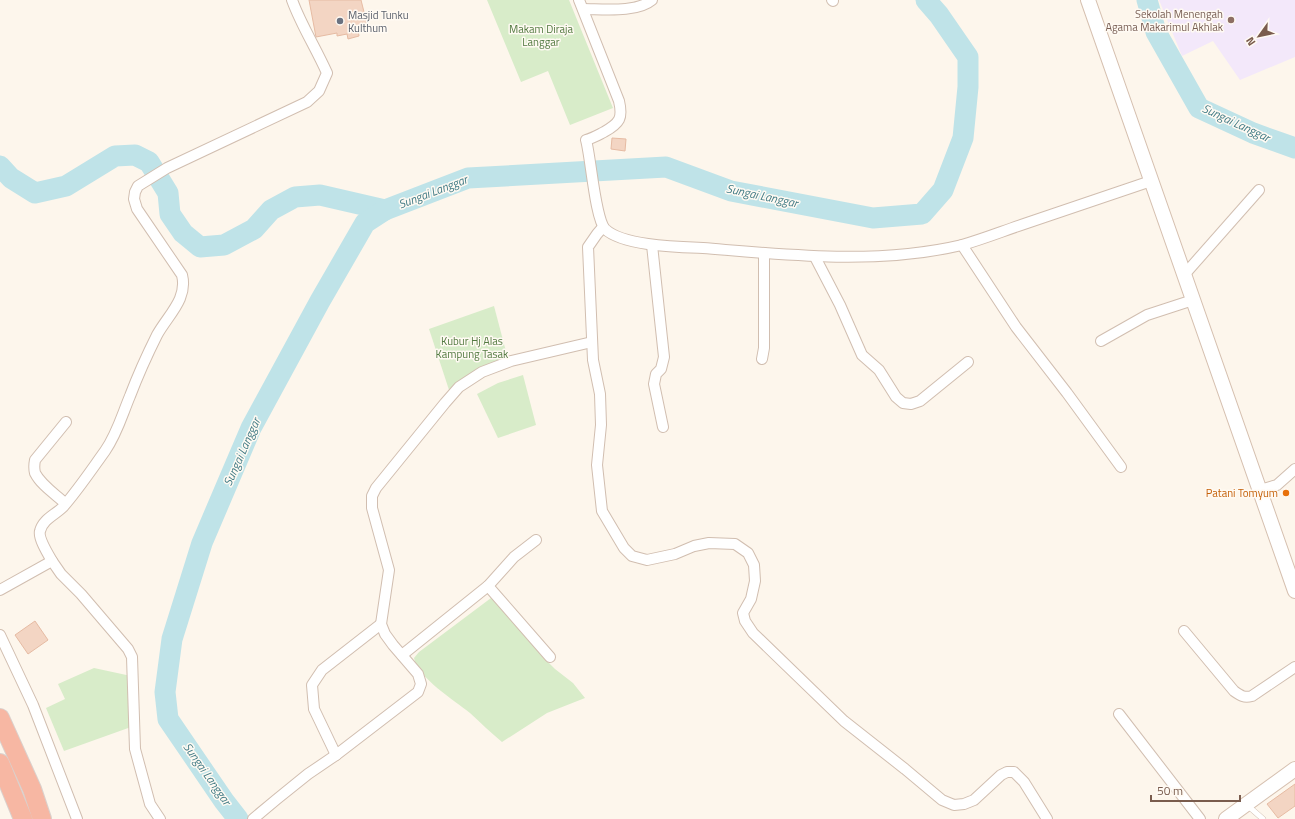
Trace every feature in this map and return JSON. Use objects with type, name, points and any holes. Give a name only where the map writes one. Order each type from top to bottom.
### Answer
[{"type":"highway","points":[[0,718],[32,790],[42,819]]},
{"type":"highway","points":[[0,763],[23,819]]},
{"type":"main road","points":[[1088,0],[1295,591]]},
{"type":"main road","points":[[1226,819],[1295,769]]},
{"type":"street","points":[[160,819],[150,804],[135,749],[132,657],[128,649],[81,594],[61,574],[52,561],[40,538],[39,532],[45,522],[65,503],[92,468],[116,433],[140,371],[158,333],[177,305],[182,294],[184,283],[182,275],[138,209],[134,200],[135,192],[138,186],[167,168],[307,102],[319,91],[327,73],[300,20],[292,0]]},
{"type":"street","points":[[652,0],[647,4],[634,8],[581,4],[622,112],[619,122],[613,127],[586,140],[589,148],[598,210],[604,227],[612,234],[622,238],[652,244],[815,257],[857,257],[915,253],[962,244],[1151,181]]},
{"type":"street","points":[[1184,275],[1259,190]]},
{"type":"street","points":[[604,227],[588,247],[593,360],[600,394],[600,425],[596,465],[602,511],[624,548],[632,556],[647,560],[675,554],[694,546],[709,543],[734,544],[748,553],[754,565],[755,580],[750,600],[743,613],[745,621],[753,633],[844,721],[942,800],[954,805],[969,802],[974,800],[1001,775],[1007,772],[1014,772],[1024,782],[1047,819]]},
{"type":"street","points":[[652,244],[664,357],[661,369],[656,374],[654,384],[663,426]]},
{"type":"street","points":[[962,244],[1016,327],[1068,393],[1121,467]]},
{"type":"street","points":[[762,360],[764,348],[764,253]]},
{"type":"street","points":[[815,257],[840,305],[862,355],[879,370],[896,397],[903,403],[911,404],[920,401],[968,362]]},
{"type":"street","points":[[1101,341],[1146,315],[1193,300]]},
{"type":"street","points":[[254,819],[276,799],[308,774],[336,755],[418,692],[421,684],[418,674],[385,634],[381,624],[389,570],[372,508],[372,496],[376,488],[459,387],[482,372],[511,361],[592,342]]},
{"type":"street","points":[[65,503],[42,482],[35,472],[34,467],[35,460],[66,422]]},
{"type":"street","points":[[1260,490],[1277,485],[1295,469]]},
{"type":"street","points":[[402,655],[488,586],[514,557],[536,540]]},
{"type":"street","points":[[0,590],[52,561]]},
{"type":"street","points":[[488,586],[550,657]]},
{"type":"street","points":[[336,755],[314,709],[312,685],[322,670],[381,624]]},
{"type":"street","points":[[1184,631],[1234,691],[1241,696],[1252,696],[1295,667]]},
{"type":"street","points":[[0,635],[33,705],[77,819]]},
{"type":"street","points":[[1119,714],[1200,819]]},
{"type":"lane","points":[[1246,804],[1262,819]]},
{"type":"shaded area","name":"Sekolah Menengah Agama Makarimul Akhlak","points":[[1159,0],[1295,0],[1295,57],[1240,80],[1213,41],[1182,56]]},
{"type":"green space","name":"Makam Diraja Langgar","points":[[487,0],[569,0],[613,108],[570,125],[548,71],[521,82]]},
{"type":"green space","name":"Kubur Hj Alas Kampung Tasak","points":[[494,306],[509,363],[450,393],[429,329]]},
{"type":"green space","name":"Kubur Hj Alas Kampung Tasak","points":[[523,375],[536,425],[498,438],[477,394],[498,383]]},
{"type":"green space","points":[[495,595],[540,654],[555,669],[573,683],[585,698],[547,713],[502,742],[470,713],[429,681],[422,673],[414,658],[419,652]]},
{"type":"green space","points":[[94,668],[131,676],[131,727],[64,751],[46,708],[65,699],[58,684]]},
{"type":"building","name":"Masjid Tunku Kulthum","points":[[309,0],[361,0],[368,28],[358,30],[359,36],[348,39],[347,34],[337,36],[337,33],[316,37]]},
{"type":"building","points":[[612,138],[626,139],[625,151],[611,149]]},
{"type":"building","points":[[35,621],[48,640],[28,654],[15,635]]},
{"type":"building","points":[[1295,784],[1295,806],[1278,818],[1267,804]]},
{"type":"waterway","name":"Sungai Langgar","points":[[238,819],[168,719],[165,692],[172,639],[202,543],[251,428],[320,301],[365,223],[385,210],[468,178],[666,167],[731,191],[873,218],[922,214],[943,190],[963,138],[968,87],[968,57],[939,15],[926,0]]},
{"type":"waterway","name":"Sungai Langgar","points":[[1147,0],[1156,32],[1199,108],[1253,133],[1295,148]]},
{"type":"waterway","points":[[0,166],[11,178],[35,193],[66,186],[115,156],[135,155],[149,162],[168,193],[170,214],[183,233],[200,247],[224,245],[254,229],[271,210],[295,197],[320,195],[385,210]]},
{"type":"place","name":"Sekolah Menengah Agama Makarimul Akhlak","points":[[1231,20]]},
{"type":"place","name":"Masjid Tunku Kulthum","points":[[340,21]]},
{"type":"place","name":"Patani Tomyum","points":[[1286,493]]}]
